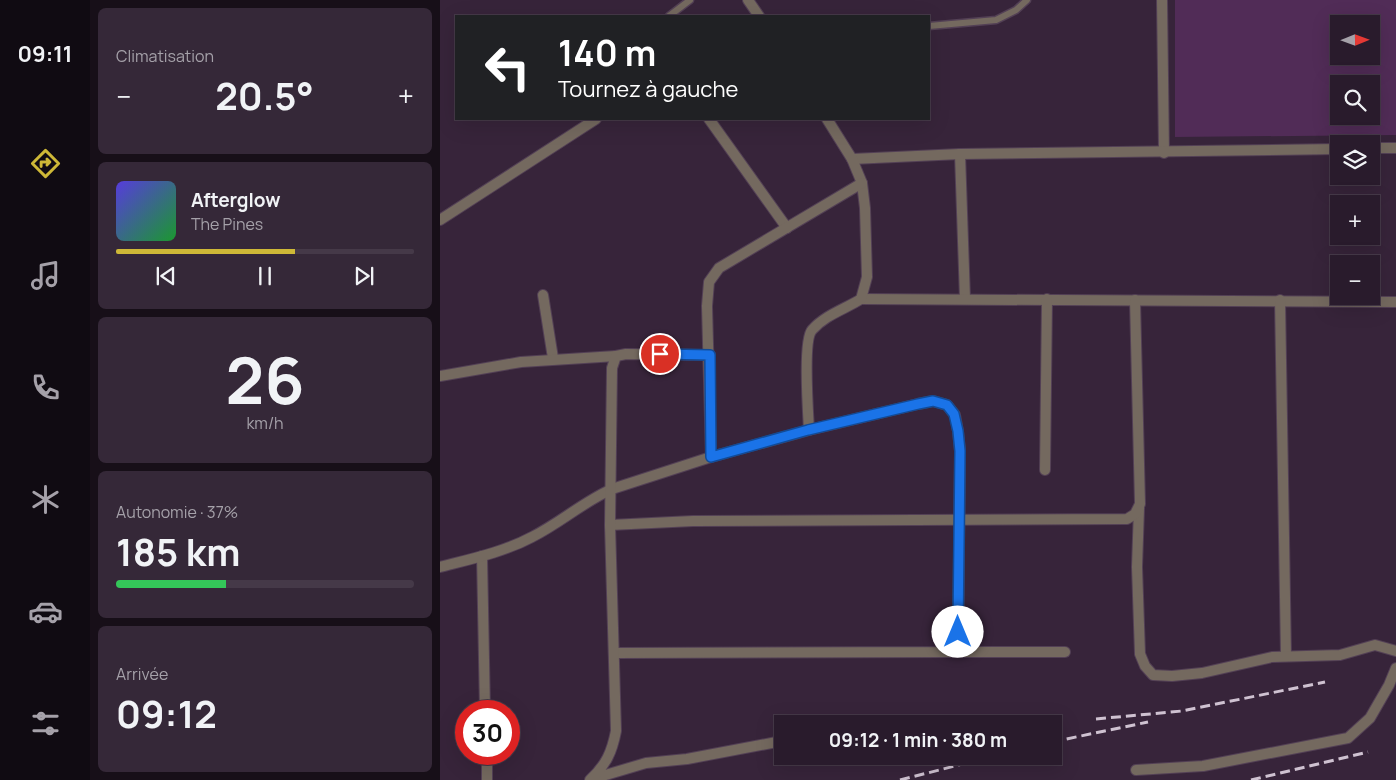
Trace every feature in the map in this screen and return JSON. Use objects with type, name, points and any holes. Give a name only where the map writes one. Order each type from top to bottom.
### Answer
[{"type":"street","points":[[748,0],[758,15]]},
{"type":"street","points":[[1162,0],[1164,153]]},
{"type":"street","points":[[440,220],[594,120]]},
{"type":"street","points":[[710,120],[786,228]]},
{"type":"street","points":[[828,120],[852,159],[862,183],[865,208],[867,277],[861,299]]},
{"type":"street","points":[[1380,148],[1396,148]]},
{"type":"street","points":[[852,159],[960,154],[1164,153],[1330,149]]},
{"type":"street","points":[[960,154],[965,299]]},
{"type":"street","points":[[711,457],[710,355],[707,306],[709,282],[719,268],[862,183]]},
{"type":"street","points":[[543,295],[553,358]]},
{"type":"street","points":[[808,430],[807,348],[810,332],[824,319],[861,299],[1396,302]]},
{"type":"street","points":[[1045,470],[1047,299]]},
{"type":"street","points":[[1135,300],[1140,504],[1137,567],[1140,654],[1145,666],[1153,675],[1172,676],[1202,673],[1256,659],[1286,656],[1314,657],[1340,655],[1375,645],[1396,651]]},
{"type":"street","points":[[1280,300],[1286,656]]},
{"type":"street","points":[[440,376],[493,366],[553,358],[626,354],[710,355]]},
{"type":"street","points":[[591,780],[605,765],[612,752],[616,731],[610,524],[612,489],[612,368],[616,356]]},
{"type":"street","points":[[440,567],[482,556],[531,538],[597,496],[612,489],[711,457],[808,430],[933,401],[947,405],[954,414],[959,438],[958,652]]},
{"type":"street","points":[[610,524],[703,521],[1127,519],[1135,514],[1140,504]]},
{"type":"street","points":[[482,556],[485,700]]},
{"type":"street","points":[[614,653],[1065,652]]},
{"type":"street","points":[[1136,770],[1203,766],[1348,738],[1370,718],[1389,686],[1396,668]]},
{"type":"street","points":[[591,780],[646,763],[687,759],[774,743]]},
{"type":"street","points":[[486,765],[487,780]]},
{"type":"lane","points":[[670,15],[690,0]]},
{"type":"lane","points":[[930,26],[996,20],[1016,10],[1027,0]]},
{"type":"shaded area","points":[[1175,0],[1396,0],[1396,135],[1175,137]]},
{"type":"railway","points":[[1096,719],[1182,711],[1325,682]]},
{"type":"railway","points":[[1062,740],[1148,722]]},
{"type":"railway","points":[[1251,780],[1368,752]]},
{"type":"railway","points":[[900,780],[959,765]]},
{"type":"route","points":[[660,354],[710,355],[711,457],[808,430],[918,404],[933,401],[947,405],[954,414],[960,451],[958,632]]}]
